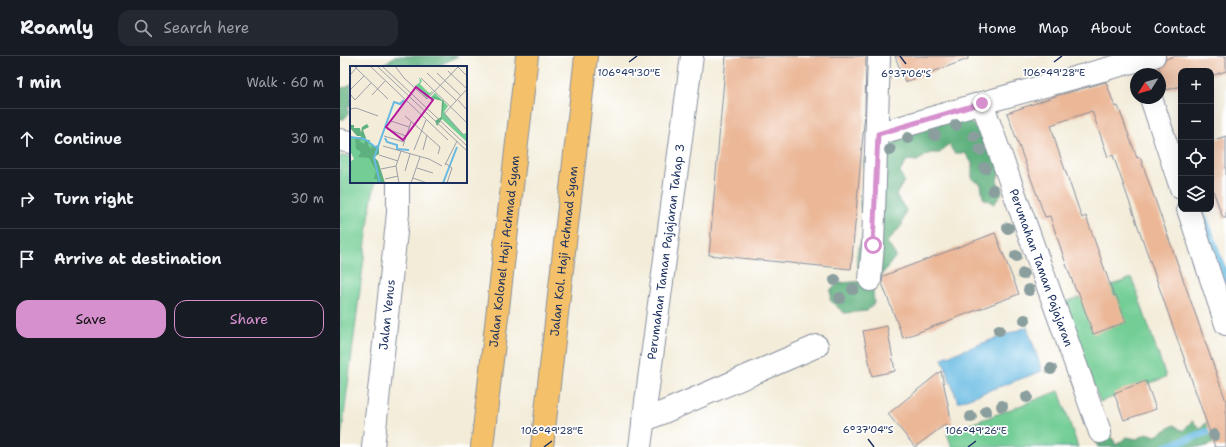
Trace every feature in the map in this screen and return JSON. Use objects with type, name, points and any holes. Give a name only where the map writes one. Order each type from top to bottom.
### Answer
[{"type":"main road","name":"Jalan Kolonel Haji Achmad Syam","points":[[482,447],[527,56]]},
{"type":"main road","name":"Jalan Kol. Haji Achmad Syam","points":[[542,447],[586,56]]},
{"type":"street","name":"Perumahan Taman Pajajaran Tahap 3","points":[[640,447],[692,56]]},
{"type":"street","points":[[870,280],[878,134],[879,56]]},
{"type":"street","points":[[878,134],[982,103],[1145,64]]},
{"type":"street","name":"Perumahan Taman Pajajaran","points":[[982,103],[1100,432]]},
{"type":"street","points":[[1153,104],[1178,179]]},
{"type":"street","points":[[340,140],[350,142]]},
{"type":"street","name":"Jalan Venus","points":[[373,447],[398,213],[398,183]]},
{"type":"street","points":[[1189,212],[1226,324]]},
{"type":"street","points":[[643,420],[817,346]]},
{"type":"green space","points":[[395,56],[458,56],[438,66],[381,66]]},
{"type":"green space","points":[[350,84],[350,106],[347,106],[349,113],[344,119],[340,119],[340,88],[347,87]]},
{"type":"green space","points":[[963,116],[992,141],[1001,166],[997,180],[1002,193],[994,204],[983,198],[981,184],[972,179],[972,163],[965,153],[954,153],[949,144],[940,153],[930,153],[917,161],[907,160],[900,172],[904,181],[896,195],[906,210],[902,225],[887,242],[896,256],[880,277],[873,290],[874,303],[867,311],[844,313],[830,300],[831,289],[839,283],[868,281],[858,266],[857,259],[859,246],[869,223],[862,217],[860,202],[873,179],[866,174],[864,160],[886,142]]},
{"type":"green space","points":[[340,156],[350,156],[350,183],[375,183],[340,447]]},
{"type":"green space","points":[[1132,278],[1166,377],[1100,402],[1063,303]]},
{"type":"green space","points":[[1059,391],[1078,447],[952,447],[947,433]]},
{"type":"green space","points":[[1219,419],[1223,440],[1203,447],[1098,447],[1091,422],[1107,426],[1116,445],[1127,437],[1137,439],[1147,433],[1156,436],[1174,425],[1183,431],[1192,421],[1201,429],[1206,422]]},
{"type":"water","points":[[1027,327],[1042,371],[958,402],[942,358]]},
{"type":"building","points":[[726,56],[866,56],[865,112],[851,269],[709,255]]},
{"type":"building","points":[[895,56],[968,56],[968,59],[905,82]]},
{"type":"building","points":[[1174,56],[1226,56],[1226,71],[1214,75],[1214,68],[1178,68],[1178,87],[1167,90],[1166,68],[1159,67],[1166,59]]},
{"type":"building","points":[[1106,82],[1115,107],[1118,106],[1137,158],[1140,157],[1226,401],[1226,447],[1215,447],[1113,155],[1108,157],[1092,111],[1051,125],[1057,147],[1082,218],[1086,216],[1114,296],[1116,295],[1126,322],[1093,334],[1078,291],[1076,291],[1066,264],[1050,216],[1045,217],[1007,113],[1056,96]]},
{"type":"building","points":[[1226,136],[1226,218],[1223,218],[1214,193],[1214,140]]},
{"type":"building","points":[[995,233],[1019,294],[903,338],[882,283],[883,276]]},
{"type":"building","points":[[887,326],[895,371],[872,376],[863,331]]},
{"type":"building","points":[[941,371],[952,424],[943,426],[915,447],[888,414]]},
{"type":"building","points":[[1146,381],[1156,409],[1124,420],[1114,393]]},
{"type":"waterway","points":[[1204,218],[1226,280]]},
{"type":"waterway","points":[[1166,447],[1226,425]]},
{"type":"route","points":[[873,245],[878,134],[982,103]]}]
